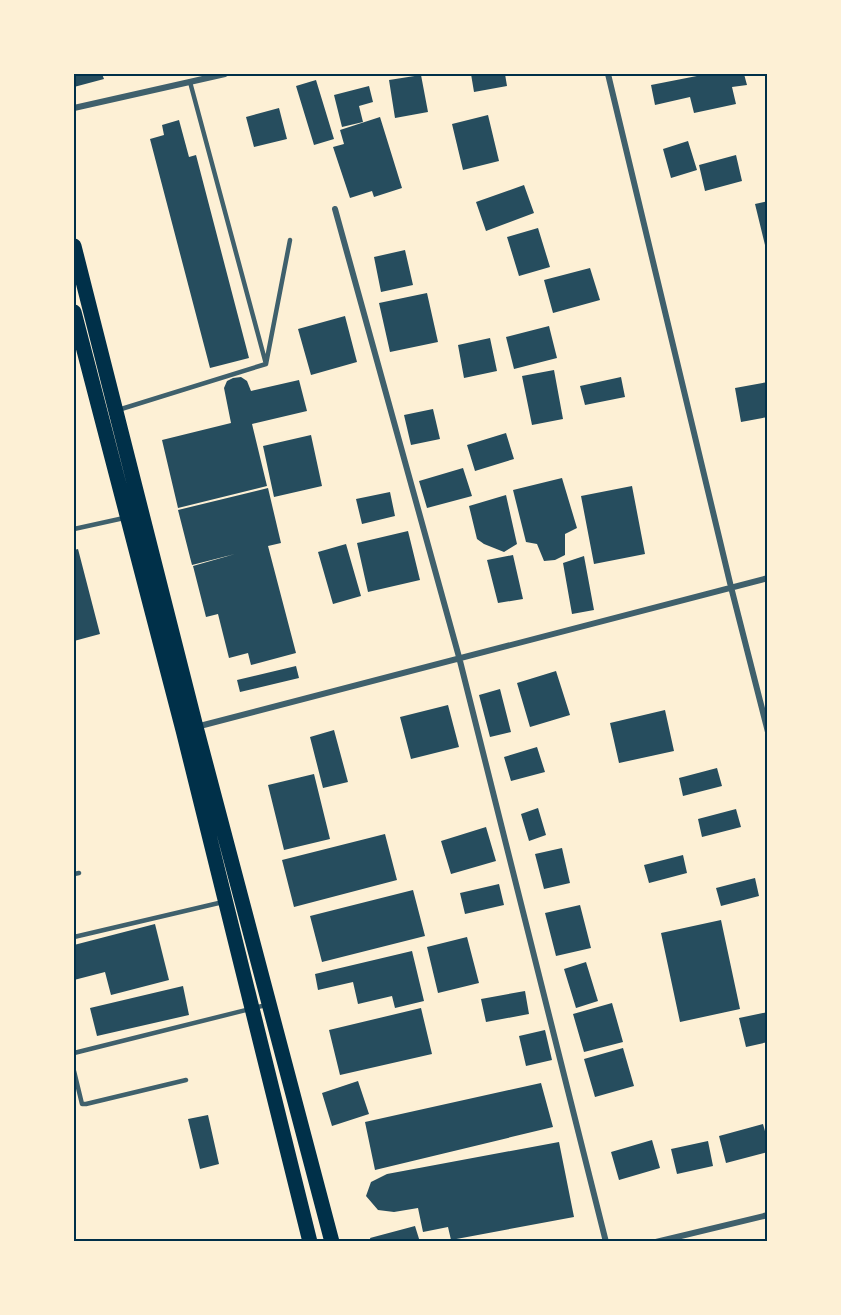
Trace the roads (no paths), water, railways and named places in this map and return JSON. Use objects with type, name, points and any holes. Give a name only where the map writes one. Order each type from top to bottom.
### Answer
[{"type":"main road","points":[[74,246],[142,514],[224,902],[310,1242]]},
{"type":"main road","points":[[74,312],[126,518],[240,897],[332,1242]]},
{"type":"street","points":[[74,108],[225,74]]},
{"type":"street","points":[[608,74],[730,586],[768,732]]},
{"type":"street","points":[[335,209],[459,657],[606,1242]]},
{"type":"street","points":[[189,728],[768,578]]},
{"type":"street","points":[[656,1242],[768,1215]]},
{"type":"lane","points":[[190,82],[266,364]]},
{"type":"lane","points":[[266,364],[290,240]]},
{"type":"lane","points":[[115,411],[266,364]]},
{"type":"lane","points":[[74,529],[142,514]]},
{"type":"lane","points":[[74,937],[240,897]]},
{"type":"lane","points":[[74,1053],[269,1005]]},
{"type":"lane","points":[[74,1071],[82,1104],[186,1080]]}]
